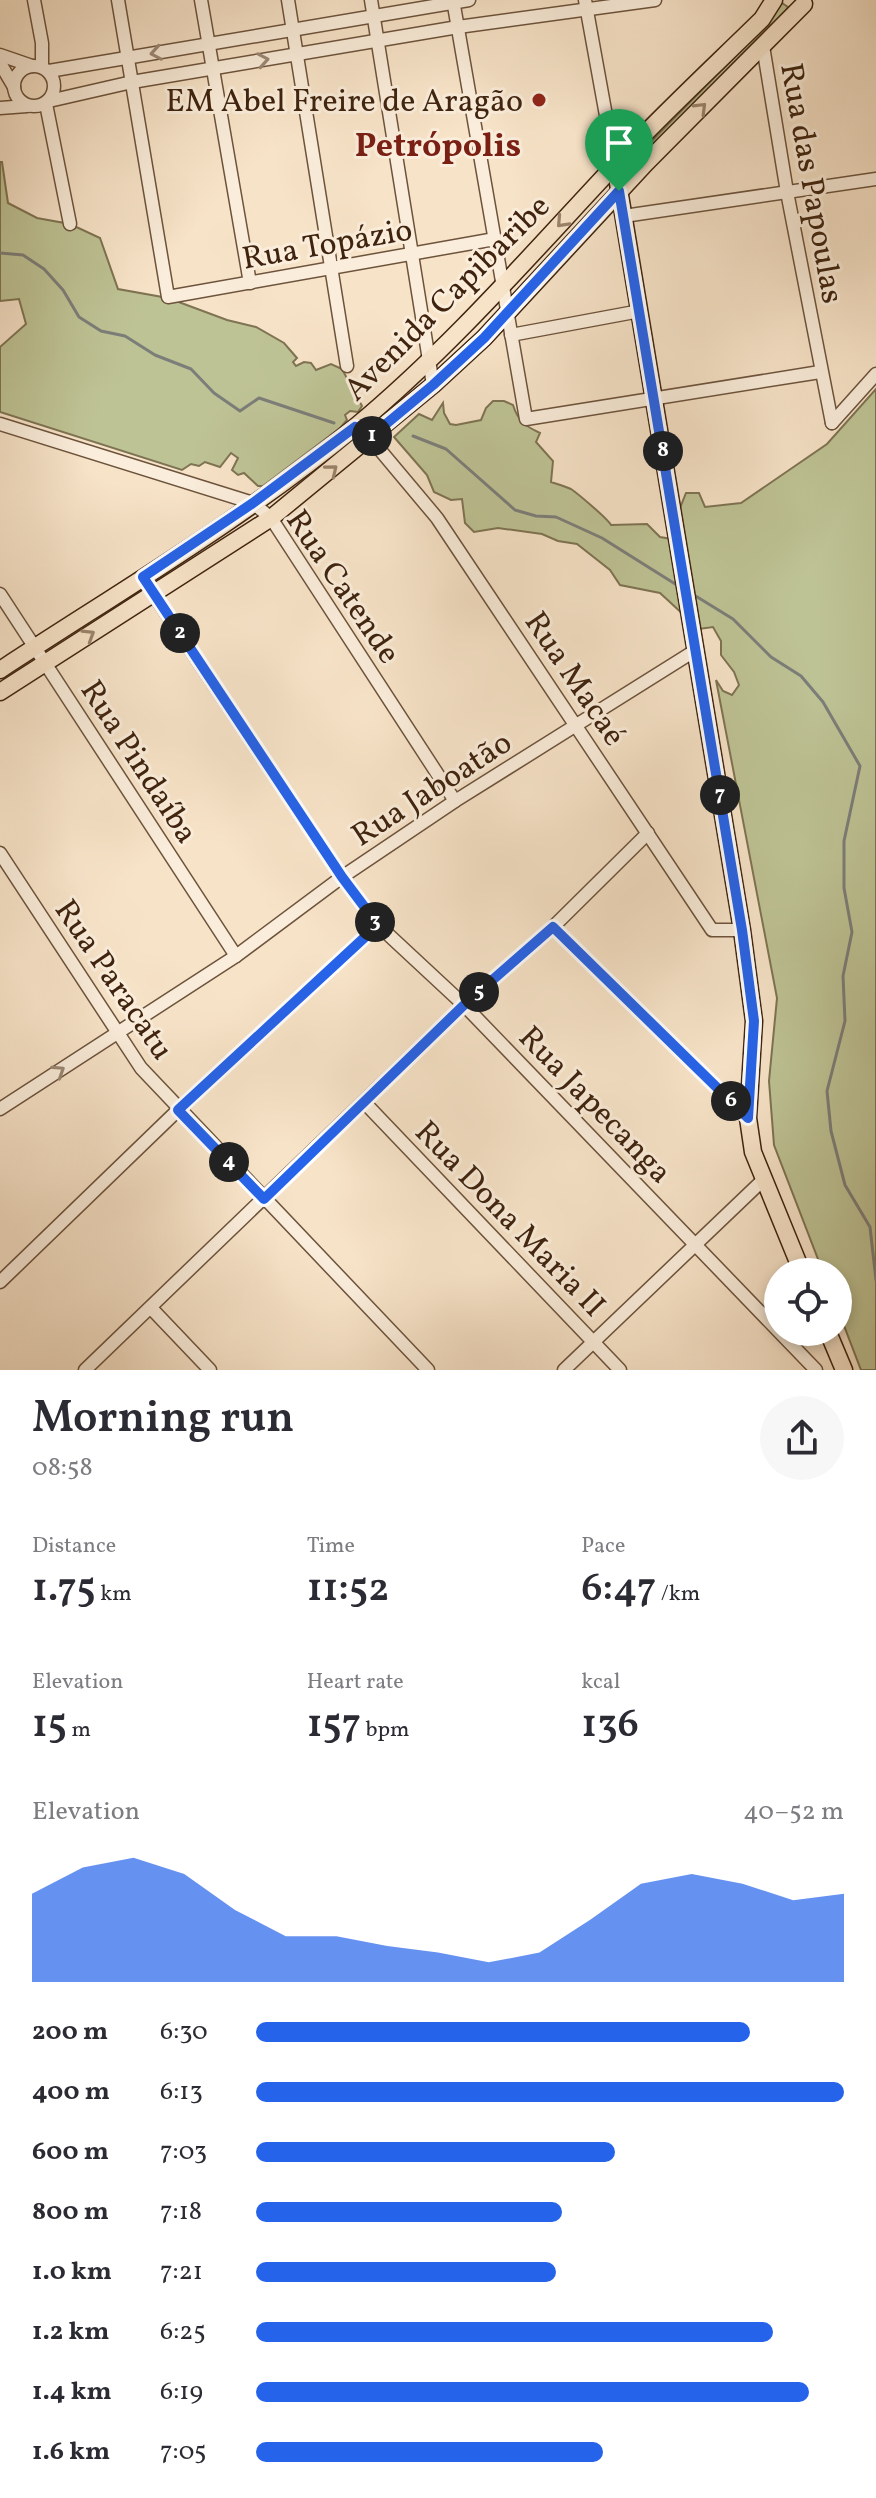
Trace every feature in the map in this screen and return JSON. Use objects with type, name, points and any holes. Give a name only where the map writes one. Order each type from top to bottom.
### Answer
[{"type":"main road","name":"Avenida Capibaribe","points":[[0,670],[253,503],[355,427],[431,360],[615,165],[762,19],[774,0]]},
{"type":"main road","points":[[786,0],[794,4],[808,2]]},
{"type":"main road","name":"Avenida Capibaribe","points":[[0,692],[271,518],[433,385],[508,312],[619,191],[808,2]]},
{"type":"main road","points":[[615,165],[742,930],[754,1021],[748,1118],[753,1152],[796,1258]]},
{"type":"main road","points":[[834,1346],[844,1370]]},
{"type":"street","points":[[34,0],[42,43],[41,68]]},
{"type":"street","points":[[118,0],[132,82]]},
{"type":"street","points":[[201,0],[250,283]]},
{"type":"street","points":[[288,0],[347,366]]},
{"type":"street","points":[[371,0],[433,385]]},
{"type":"street","points":[[14,87],[18,74],[41,68],[65,68],[469,0]]},
{"type":"street","points":[[0,108],[36,107],[132,82],[586,5],[655,0]]},
{"type":"street","points":[[454,1],[526,419],[820,372]]},
{"type":"street","points":[[586,5],[615,165]]},
{"type":"street","name":"Rua das Papoulas","points":[[763,46],[787,192],[832,423],[876,374]]},
{"type":"street","points":[[0,55],[41,68],[55,81],[55,92],[48,103],[70,224]]},
{"type":"street","points":[[0,63],[17,98],[27,106]]},
{"type":"street","name":"Rua Topázio","points":[[132,82],[168,297],[495,239]]},
{"type":"street","points":[[624,216],[876,179]]},
{"type":"street","points":[[511,335],[640,311]]},
{"type":"street","name":"Rua Catende","points":[[0,424],[253,503],[271,518],[455,801]]},
{"type":"street","name":"Rua Macaé","points":[[355,427],[437,518],[712,930],[742,930]]},
{"type":"street","name":"Rua Japecanga","points":[[143,577],[342,877],[378,925],[464,1005],[764,1315]]},
{"type":"street","name":"Rua Pindaíba","points":[[0,594],[236,956]]},
{"type":"street","name":"Rua Jaboatão","points":[[0,1108],[236,956],[342,877],[455,801],[696,650]]},
{"type":"street","points":[[85,1370],[464,1005],[553,927],[648,833]]},
{"type":"street","name":"Rua Paracatu","points":[[0,853],[141,1068],[428,1370]]},
{"type":"street","points":[[0,1282],[178,1110],[378,925]]},
{"type":"street","points":[[553,927],[748,1118]]},
{"type":"street","name":"Rua Dona Maria II","points":[[364,1102],[620,1370]]},
{"type":"street","points":[[564,1370],[763,1180]]},
{"type":"street","points":[[151,1308],[210,1370]]},
{"type":"street","name":"Rua Japecanga","points":[[793,1346],[816,1370]]},
{"type":"green space","points":[[782,3],[788,7],[785,12],[641,163],[636,157],[757,34]]},
{"type":"green space","points":[[0,162],[8,203],[37,218],[70,224],[100,238],[118,289],[168,298],[227,320],[256,327],[284,343],[297,358],[293,362],[296,366],[304,362],[311,363],[316,370],[331,364],[342,369],[362,406],[358,412],[350,411],[340,428],[263,486],[258,486],[244,473],[238,475],[232,470],[238,458],[231,453],[220,467],[205,462],[199,466],[191,464],[182,470],[0,412],[0,347],[26,324],[19,299],[0,301]]},
{"type":"green space","points":[[876,389],[876,1370],[861,1370],[852,1346],[852,1258],[818,1258],[774,1145],[769,1081],[777,998],[716,680],[723,691],[732,695],[739,685],[734,672],[721,655],[721,641],[713,627],[699,629],[660,593],[620,585],[610,570],[577,544],[542,534],[498,528],[474,532],[465,523],[462,499],[451,500],[434,492],[427,475],[394,437],[419,414],[432,420],[443,403],[450,424],[456,425],[481,420],[493,401],[504,401],[513,405],[523,422],[540,433],[536,442],[553,461],[551,482],[571,489],[611,525],[647,524],[660,537],[678,540],[680,508],[686,493],[699,493],[705,507],[741,503],[827,444]]},
{"type":"waterway","points":[[0,253],[23,255],[44,269],[63,290],[79,317],[101,331],[125,336],[155,355],[191,369],[214,393],[240,411],[259,398],[334,423]]},
{"type":"waterway","points":[[413,436],[446,449],[515,510],[556,517],[602,538],[680,587]]},
{"type":"waterway","points":[[694,595],[733,619],[771,657],[801,676],[823,702],[860,766],[844,841],[844,888],[852,932],[843,976],[845,1021],[827,1091],[831,1131],[845,1185],[870,1227],[876,1280]]},
{"type":"place","name":"EM Abel Freire de Aragão","points":[[539,100]]},
{"type":"district","name":"Petrópolis","points":[[438,144]]},
{"type":"route","points":[[619,191],[742,930],[754,1021],[748,1118],[553,927],[464,1005],[264,1199],[178,1110],[378,925],[342,877],[143,577],[253,503],[355,427],[368,439],[484,338],[619,191]]}]
